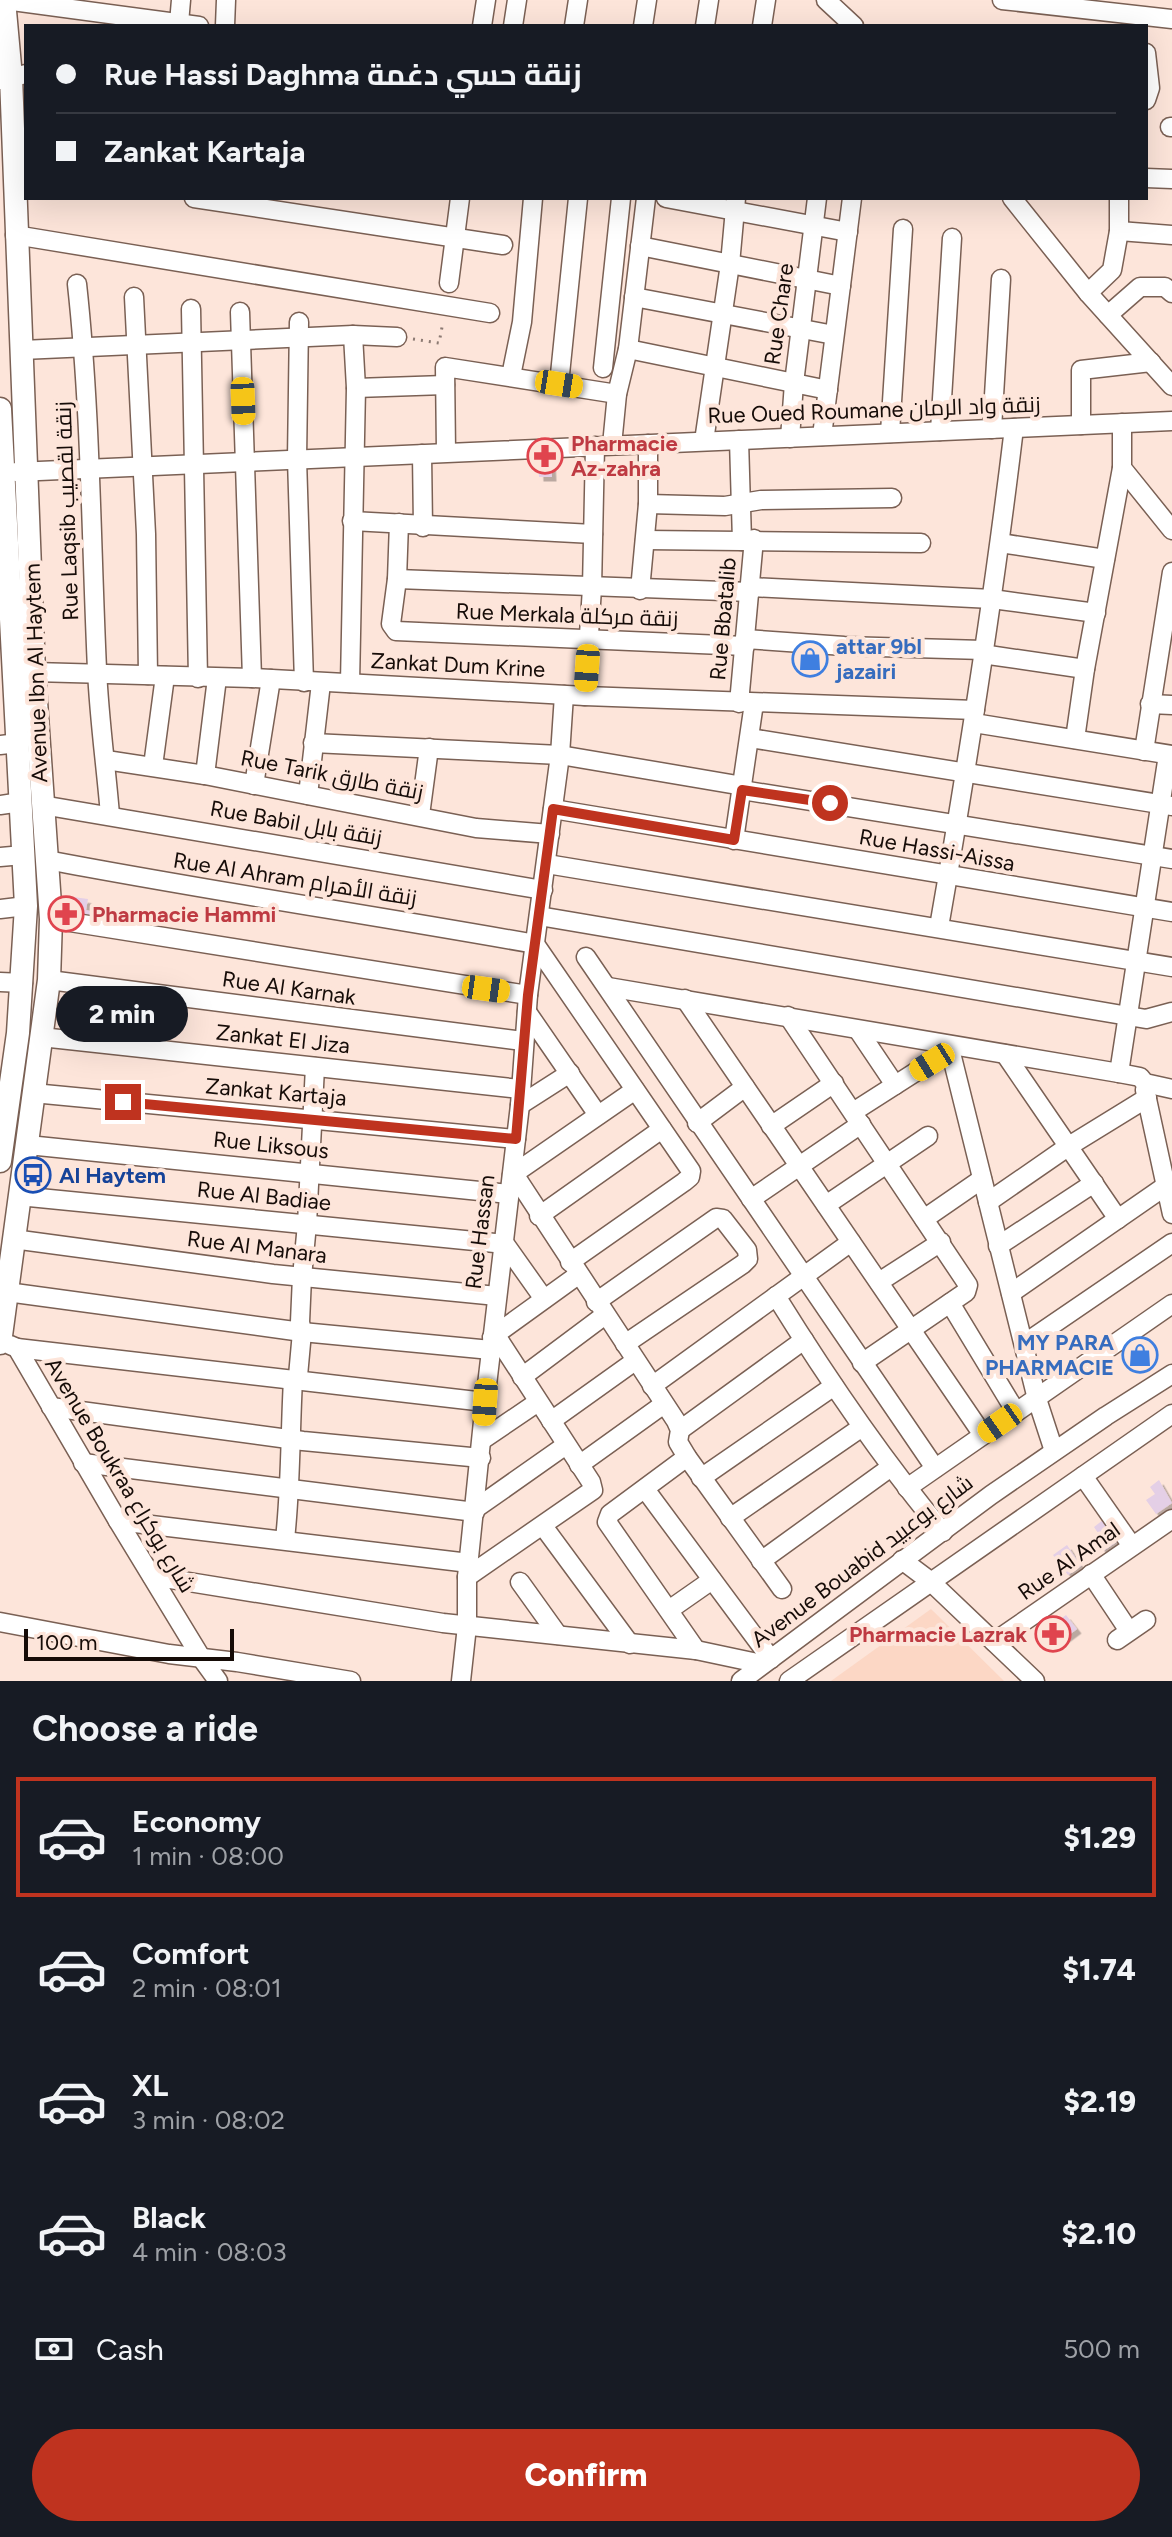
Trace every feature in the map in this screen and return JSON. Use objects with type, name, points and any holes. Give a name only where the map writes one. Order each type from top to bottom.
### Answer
[{"type":"main road","name":"Avenue Ibn Al Haytem","points":[[1,1146],[9,1033],[23,983],[26,906],[21,804],[34,672],[28,471],[15,235],[20,170],[4,0]]},
{"type":"main road","name":"Avenue Ibn Al Haytem","points":[[0,409],[9,744],[21,804],[47,860],[51,919],[49,980],[28,1145],[5,1285],[4,1343]]},
{"type":"street","points":[[4,0],[186,24]]},
{"type":"street","points":[[179,23],[181,0]]},
{"type":"street","points":[[225,24],[226,0]]},
{"type":"street","points":[[482,24],[486,0]]},
{"type":"street","points":[[513,24],[517,0]]},
{"type":"street","points":[[574,24],[578,0]]},
{"type":"street","points":[[643,24],[647,0]]},
{"type":"street","points":[[705,24],[709,0]]},
{"type":"street","points":[[762,24],[766,0]]},
{"type":"street","points":[[826,0],[852,24]]},
{"type":"street","points":[[1002,0],[1120,7],[1143,21],[1172,19]]},
{"type":"street","points":[[1148,70],[1148,94]]},
{"type":"street","points":[[1148,178],[1172,179]]},
{"type":"street","points":[[207,200],[503,245]]},
{"type":"street","points":[[449,283],[460,200]]},
{"type":"street","points":[[511,376],[522,322],[533,200]]},
{"type":"street","points":[[559,384],[578,200]]},
{"type":"street","points":[[603,368],[621,200]]},
{"type":"street","points":[[585,696],[593,534],[604,446],[628,349],[646,200]]},
{"type":"street","points":[[686,200],[735,205],[848,232]]},
{"type":"street","name":"Rue Chare","points":[[790,438],[817,200]]},
{"type":"street","points":[[822,436],[852,200]]},
{"type":"street","points":[[1014,200],[1088,293],[1172,386]]},
{"type":"street","points":[[1088,293],[1112,270],[1119,231],[1119,200]]},
{"type":"street","points":[[704,441],[730,264],[735,205]]},
{"type":"street","points":[[890,433],[903,229]]},
{"type":"street","points":[[1119,231],[1172,235]]},
{"type":"street","points":[[15,235],[490,313]]},
{"type":"street","points":[[940,431],[952,238]]},
{"type":"street","points":[[640,246],[841,286]]},
{"type":"street","points":[[992,429],[1001,279]]},
{"type":"street","name":"Rue Laqsib زنقة لقصيب","points":[[77,284],[91,468],[97,673],[110,815]]},
{"type":"street","points":[[1108,315],[1140,287],[1165,287],[1172,293]]},
{"type":"street","points":[[134,297],[156,676],[153,766]]},
{"type":"street","points":[[634,297],[834,335]]},
{"type":"street","points":[[191,309],[195,463],[208,678],[205,775]]},
{"type":"street","points":[[240,312],[245,461],[262,678],[254,785]]},
{"type":"street","points":[[22,350],[241,341],[299,330],[397,337]]},
{"type":"street","points":[[299,330],[297,459],[312,683],[313,743],[308,795]]},
{"type":"street","points":[[350,683],[356,388],[353,335]]},
{"type":"street","points":[[628,349],[828,390]]},
{"type":"street","points":[[1081,425],[1081,370],[1151,362]]},
{"type":"street","points":[[446,452],[443,371],[447,366],[617,394]]},
{"type":"street","points":[[356,388],[445,385]]},
{"type":"street","name":"Rue Oued Roumane زنقة واد الرمان","points":[[1,473],[1172,421]]},
{"type":"street","points":[[1075,739],[1122,468],[1122,423]]},
{"type":"street","points":[[939,927],[992,599],[1014,428]]},
{"type":"street","name":"Rue Bbatalib","points":[[734,840],[750,738],[745,642],[750,590],[739,440]]},
{"type":"street","points":[[640,590],[648,504],[648,444]]},
{"type":"street","points":[[422,454],[423,527]]},
{"type":"street","points":[[1122,468],[1172,530]]},
{"type":"street","points":[[648,504],[725,506],[892,498]]},
{"type":"street","points":[[352,521],[593,534]]},
{"type":"street","points":[[399,523],[397,579],[640,590],[750,590],[992,599],[1096,613]]},
{"type":"street","points":[[645,540],[921,543]]},
{"type":"street","points":[[1000,543],[1105,559]]},
{"type":"street","points":[[1144,751],[1150,704],[1166,643],[1172,572]]},
{"type":"street","name":"Rue Merkala زنقة مركلة","points":[[397,579],[391,624],[399,632],[589,641],[745,642],[983,652],[1085,669]]},
{"type":"street","name":"Zankat Dum Krine","points":[[34,672],[262,678],[974,717],[1170,755]]},
{"type":"street","name":"Rue Hassan","points":[[461,1681],[467,1626],[468,1570],[485,1402],[512,1181],[523,1041],[560,755],[564,695]]},
{"type":"street","points":[[1150,704],[1172,705]]},
{"type":"street","points":[[750,738],[1166,805]]},
{"type":"street","points":[[313,743],[560,755],[1172,859]]},
{"type":"street","points":[[420,815],[429,748]]},
{"type":"street","points":[[1119,1073],[1152,857],[1166,805],[1170,755]]},
{"type":"street","name":"Rue Tarik زنقة طارق","points":[[106,760],[205,775],[487,829],[550,834]]},
{"type":"street","name":"Rue Babil زنقة بابل","points":[[21,804],[110,815],[543,890]]},
{"type":"street","name":"Rue Hassi-Aissa","points":[[553,809],[1172,912]]},
{"type":"street","points":[[0,857],[23,855]]},
{"type":"street","name":"Rue Al Ahram زنقة الأهرام","points":[[47,860],[160,882],[535,944]]},
{"type":"street","points":[[547,864],[1172,967]]},
{"type":"street","points":[[0,909],[26,906]]},
{"type":"street","points":[[539,916],[1146,1019],[1172,1012]]},
{"type":"street","points":[[51,919],[528,1004],[598,1115]]},
{"type":"street","points":[[5,1285],[302,1332],[493,1340],[544,1299],[574,1268],[690,1177],[689,1167],[535,944]]},
{"type":"street","points":[[586,957],[935,1468]]},
{"type":"street","name":"Rue Al Karnak","points":[[49,980],[523,1041]]},
{"type":"street","points":[[0,982],[23,983]]},
{"type":"street","points":[[608,987],[788,1016],[950,1048],[1138,1076],[1166,1152],[1172,1214]]},
{"type":"street","points":[[685,999],[983,1435]]},
{"type":"street","points":[[701,1478],[835,1388],[911,1329],[966,1292],[968,1285],[788,1016]]},
{"type":"street","points":[[858,1030],[895,1085]]},
{"type":"street","name":"Zankat El Jiza","points":[[41,1037],[315,1067],[520,1097]]},
{"type":"street","points":[[751,1199],[798,1165],[895,1085],[950,1048]]},
{"type":"street","points":[[950,1048],[1037,1399],[1054,1451]]},
{"type":"street","points":[[1005,1054],[1118,1219]]},
{"type":"street","points":[[285,1539],[290,1490],[293,1380],[298,1376],[302,1332],[302,1277],[315,1067]]},
{"type":"street","points":[[520,1097],[570,1073]]},
{"type":"street","points":[[771,1126],[834,1083]]},
{"type":"street","points":[[697,1123],[745,1087]]},
{"type":"street","points":[[988,1202],[1146,1091],[1172,1089]]},
{"type":"street","points":[[635,1090],[512,1181],[539,1216],[664,1404],[680,1430],[678,1442],[687,1457],[782,1589]]},
{"type":"street","name":"Zankat Kartaja","points":[[33,1093],[516,1139]]},
{"type":"street","points":[[539,1216],[662,1129]]},
{"type":"street","points":[[826,1205],[928,1136]]},
{"type":"street","name":"Rue Liksous","points":[[28,1145],[308,1173],[512,1181]]},
{"type":"street","points":[[924,1219],[982,1179]]},
{"type":"street","points":[[998,1246],[1094,1183]]},
{"type":"street","points":[[1011,1293],[1167,1185]]},
{"type":"street","name":"Rue Al Badiae","points":[[19,1196],[505,1244]]},
{"type":"street","points":[[522,1377],[601,1308],[716,1218],[723,1219],[747,1250],[748,1259],[625,1344]]},
{"type":"street","name":"Rue Al Manara","points":[[13,1239],[302,1277],[497,1296]]},
{"type":"street","points":[[652,1386],[851,1242]]},
{"type":"street","points":[[879,1282],[941,1242]]},
{"type":"street","points":[[1024,1344],[1172,1243]]},
{"type":"street","points":[[505,1244],[544,1299]]},
{"type":"street","points":[[776,1296],[862,1427],[943,1532]]},
{"type":"street","points":[[950,1303],[1016,1412]]},
{"type":"street","points":[[907,1488],[1172,1304]]},
{"type":"street","points":[[118,1521],[285,1539],[468,1570],[592,1493],[592,1485],[551,1421],[493,1340]]},
{"type":"street","points":[[680,1430],[804,1340]]},
{"type":"street","points":[[4,1343],[485,1402]]},
{"type":"street","name":"Avenue Boukraa شارع بوكراع","points":[[4,1343],[51,1407],[218,1681]]},
{"type":"street","points":[[551,1421],[635,1361]]},
{"type":"street","name":"Avenue Bouabid شارع بوعبيد","points":[[741,1681],[1054,1451],[1172,1374]]},
{"type":"street","points":[[51,1407],[289,1439],[482,1449],[538,1402]]},
{"type":"street","points":[[579,1465],[664,1404]]},
{"type":"street","points":[[789,1681],[1172,1414]]},
{"type":"street","points":[[730,1518],[862,1427]]},
{"type":"street","points":[[83,1463],[475,1510],[566,1445]]},
{"type":"street","points":[[687,1457],[610,1514],[607,1522],[696,1650]]},
{"type":"street","points":[[761,1561],[891,1467]]},
{"type":"street","points":[[1083,1476],[1132,1546]]},
{"type":"street","points":[[645,1489],[712,1580],[766,1662]]},
{"type":"street","name":"Rue Al Amal","points":[[994,1642],[1172,1519]]},
{"type":"street","points":[[543,1526],[630,1644]]},
{"type":"street","points":[[902,1560],[930,1581],[1035,1681]]},
{"type":"street","points":[[1091,1574],[1123,1636],[1146,1620]]},
{"type":"street","points":[[152,1576],[467,1626],[696,1650],[766,1662]]},
{"type":"street","points":[[669,1610],[712,1580]]},
{"type":"street","points":[[520,1582],[558,1635]]},
{"type":"street","points":[[0,1622],[202,1659],[351,1681]]},
{"type":"path","points":[[397,337],[439,343],[446,307]]},
{"type":"shaded area","points":[[931,1609],[1004,1681],[831,1681]]},
{"type":"building","points":[[538,458],[551,458],[552,477],[539,477]]},
{"type":"building","points":[[66,896],[88,899],[86,910],[101,914],[99,924],[63,917]]},
{"type":"building","points":[[1159,1480],[1172,1503],[1156,1514],[1146,1500],[1155,1494],[1150,1487]]},
{"type":"building","points":[[1103,1520],[1118,1541],[1103,1551],[1093,1536],[1098,1533],[1094,1527]]},
{"type":"building","points":[[1067,1545],[1081,1566],[1068,1575],[1053,1555]]},
{"type":"building","points":[[1066,1615],[1077,1629],[1057,1644],[1046,1630]]},
{"type":"place","name":"Pharmacie Az-zahra","points":[[545,456]]},
{"type":"place","name":"attar 9bl jazairi","points":[[810,659]]},
{"type":"place","name":"Pharmacie Hammi","points":[[66,914]]},
{"type":"place","name":"Al Haytem","points":[[33,1175]]},
{"type":"place","name":"MY PARA PHARMACIE","points":[[1140,1355]]},
{"type":"place","name":"Pharmacie Lazrak","points":[[1053,1634]]},
{"type":"route","points":[[123,1102],[516,1139],[528,995],[553,809],[734,840],[742,790],[830,803]]}]
